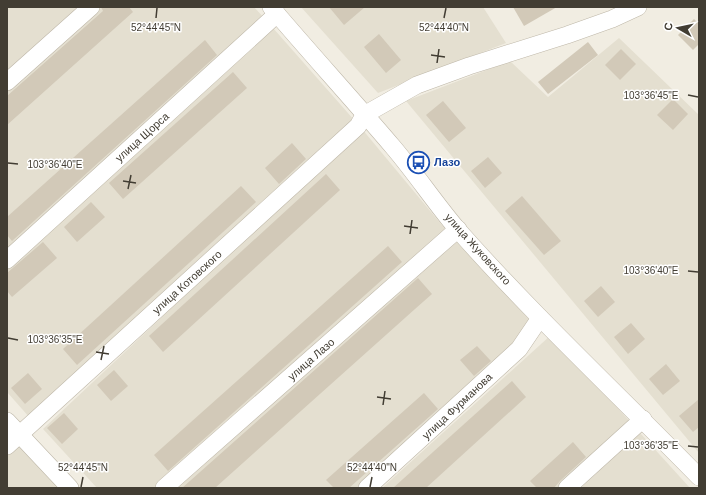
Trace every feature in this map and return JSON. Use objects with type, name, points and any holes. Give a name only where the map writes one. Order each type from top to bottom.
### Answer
[{"type":"street","points":[[7,82],[91,7]]},
{"type":"street","points":[[364,115],[417,85],[469,66],[568,35],[612,19],[638,7]]},
{"type":"street","name":"улица Жуковского","points":[[274,11],[393,147],[458,229],[540,318],[643,419],[699,477]]},
{"type":"street","name":"улица Щорса","points":[[7,260],[274,11]]},
{"type":"street","name":"улица Котовского","points":[[13,440],[358,126],[364,115]]},
{"type":"street","name":"улица Лазо","points":[[164,488],[458,229]]},
{"type":"street","name":"улица Фурманова","points":[[367,488],[519,349],[540,318]]},
{"type":"street","points":[[567,488],[643,419]]},
{"type":"street","points":[[7,421],[13,440],[70,488]]},
{"type":"shaded area","points":[[7,7],[81,7],[7,72]]},
{"type":"shaded area","points":[[102,7],[254,7],[265,19],[7,252],[7,91]]},
{"type":"shaded area","points":[[301,7],[483,7],[506,43],[378,93]]},
{"type":"shaded area","points":[[273,28],[355,121],[30,418],[7,392],[7,267]]},
{"type":"shaded area","points":[[619,38],[699,115],[699,453],[406,101],[510,61],[548,97]]},
{"type":"shaded area","points":[[362,129],[446,230],[157,488],[97,488],[43,429]]},
{"type":"shaded area","points":[[455,240],[537,328],[357,488],[173,488]]},
{"type":"shaded area","points":[[551,335],[634,426],[563,488],[382,488]]},
{"type":"shaded area","points":[[640,433],[690,488],[581,488]]},
{"type":"shaded area","points":[[19,444],[62,488],[7,488],[7,455]]},
{"type":"building","points":[[101,7],[129,7],[133,12],[7,125],[7,96],[103,11]]},
{"type":"building","points":[[329,7],[365,7],[344,25]]},
{"type":"building","points":[[513,7],[557,7],[524,26]]},
{"type":"building","points":[[694,19],[699,24],[699,44],[693,50],[678,35]]},
{"type":"building","points":[[379,34],[401,60],[386,73],[364,47]]},
{"type":"building","points":[[205,40],[217,55],[12,241],[7,235],[7,217]]},
{"type":"building","points":[[588,42],[598,55],[548,94],[538,82]]},
{"type":"building","points":[[621,49],[636,64],[620,80],[605,65]]},
{"type":"building","points":[[233,72],[247,88],[123,199],[109,183]]},
{"type":"building","points":[[673,99],[688,114],[673,130],[657,115]]},
{"type":"building","points":[[443,101],[466,128],[449,142],[426,115]]},
{"type":"building","points":[[292,143],[306,159],[279,184],[265,168]]},
{"type":"building","points":[[488,157],[502,173],[485,188],[471,171]]},
{"type":"building","points":[[326,174],[340,190],[163,352],[149,336]]},
{"type":"building","points":[[241,186],[256,202],[77,365],[63,349]]},
{"type":"building","points":[[522,196],[561,241],[544,255],[505,211]]},
{"type":"building","points":[[91,202],[105,217],[77,242],[64,227]]},
{"type":"building","points":[[43,242],[57,258],[12,297],[7,291],[7,273]]},
{"type":"building","points":[[388,246],[402,262],[168,471],[154,455]]},
{"type":"building","points":[[418,278],[432,294],[215,488],[182,488]]},
{"type":"building","points":[[601,286],[615,302],[598,317],[584,301]]},
{"type":"building","points":[[631,323],[645,339],[628,354],[614,337]]},
{"type":"building","points":[[477,346],[491,361],[474,376],[460,360]]},
{"type":"building","points":[[666,364],[680,381],[663,395],[649,379]]},
{"type":"building","points":[[114,370],[128,386],[111,401],[97,385]]},
{"type":"building","points":[[28,373],[42,389],[25,404],[11,388]]},
{"type":"building","points":[[512,381],[526,397],[426,488],[393,488]]},
{"type":"building","points":[[424,393],[438,409],[349,488],[334,488],[326,480]]},
{"type":"building","points":[[699,399],[699,427],[693,432],[679,416]]},
{"type":"building","points":[[64,413],[78,429],[62,444],[47,428]]},
{"type":"building","points":[[573,442],[586,457],[554,488],[537,488],[530,481]]},
{"type":"place","name":"Лазо","points":[[418,162]]}]
